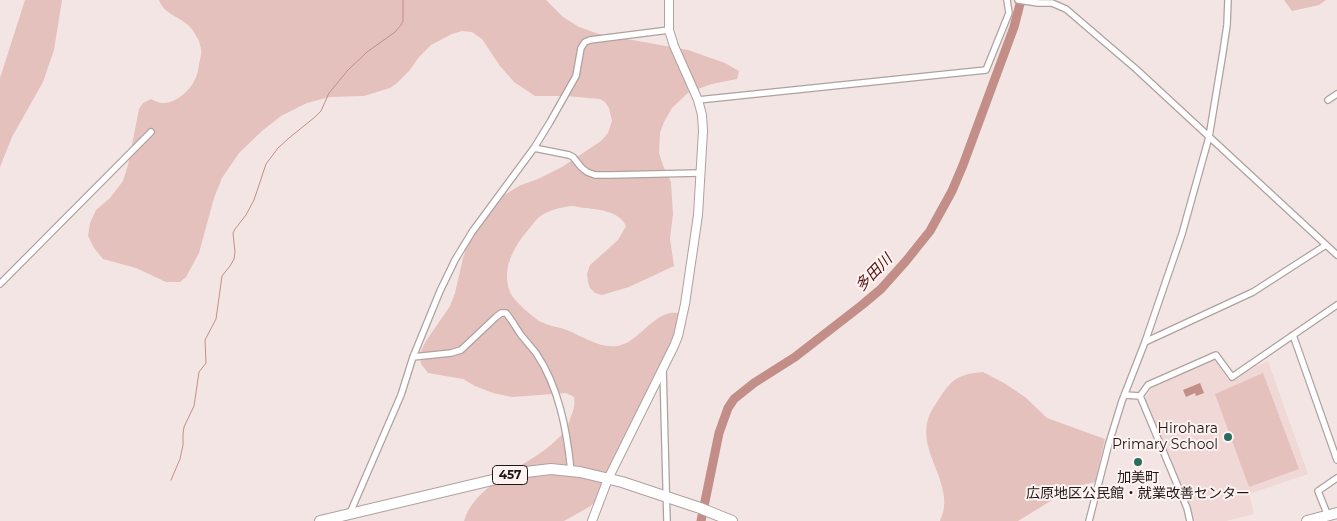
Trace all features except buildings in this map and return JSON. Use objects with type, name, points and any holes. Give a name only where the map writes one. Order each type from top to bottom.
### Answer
[{"type":"highway","name":"457","points":[[320,521],[526,472],[551,469],[608,479],[700,508],[732,521]]},
{"type":"highway","points":[[1307,521],[1333,514]]},
{"type":"street","points":[[592,521],[608,479],[678,336],[685,304],[698,215],[703,131],[702,115],[698,100],[674,46],[669,30],[669,0]]},
{"type":"street","points":[[698,100],[986,70],[1009,13],[1007,0]]},
{"type":"street","points":[[1018,0],[1052,3],[1066,9],[1136,69],[1337,256]]},
{"type":"street","points":[[1090,521],[1109,443],[1182,234],[1209,137],[1227,25],[1228,0]]},
{"type":"street","points":[[350,513],[401,396],[413,357],[440,291],[461,249],[534,148],[550,122],[576,76],[581,48],[585,42],[590,40],[669,30]]},
{"type":"street","points":[[1328,100],[1337,94]]},
{"type":"street","points":[[0,284],[151,132]]},
{"type":"street","points":[[534,148],[569,155],[581,167],[595,174],[700,173]]},
{"type":"street","points":[[1145,342],[1253,292],[1326,245]]},
{"type":"street","points":[[1140,396],[1148,385],[1216,355],[1232,377],[1337,305]]},
{"type":"street","points":[[413,357],[445,354],[462,350],[496,317],[501,313],[506,313],[536,354],[553,387],[563,421],[571,471]]},
{"type":"street","points":[[1293,335],[1337,460]]},
{"type":"street","points":[[663,366],[668,521]]},
{"type":"street","points":[[1125,394],[1140,396]]},
{"type":"street","points":[[1140,396],[1190,521]]},
{"type":"street","points":[[1333,514],[1318,491],[1337,478]]},
{"type":"shaded area","points":[[25,0],[62,0],[54,50],[43,82],[12,137],[0,167],[0,78]]},
{"type":"shaded area","points":[[159,0],[546,0],[563,17],[579,27],[599,34],[688,50],[725,63],[739,71],[737,79],[712,84],[689,92],[672,108],[660,133],[659,153],[671,182],[673,214],[670,239],[674,266],[629,287],[602,295],[595,293],[590,288],[588,282],[587,274],[590,265],[618,240],[626,226],[619,217],[609,212],[571,206],[552,210],[538,218],[518,243],[510,259],[507,276],[508,285],[511,294],[520,305],[541,322],[567,330],[594,343],[609,346],[624,344],[658,318],[666,314],[682,314],[679,336],[659,387],[638,420],[617,465],[613,482],[607,493],[589,507],[564,521],[464,521],[469,509],[487,489],[546,449],[560,436],[567,427],[573,411],[574,397],[566,393],[512,397],[493,393],[463,379],[428,373],[421,364],[420,353],[450,306],[470,237],[491,205],[521,185],[562,167],[601,141],[608,133],[612,121],[609,108],[605,102],[600,99],[566,96],[535,96],[514,82],[500,66],[482,39],[472,32],[462,31],[452,34],[431,45],[409,71],[390,88],[364,96],[330,97],[307,103],[281,116],[262,131],[239,153],[222,178],[214,198],[199,253],[186,277],[180,282],[166,282],[136,268],[103,259],[94,248],[88,236],[90,223],[96,210],[110,198],[123,181],[139,109],[143,103],[151,99],[162,103],[176,99],[191,87],[197,74],[201,52],[199,41],[190,27],[164,9]]},
{"type":"shaded area","points":[[1284,0],[1326,0],[1319,5],[1292,11]]},
{"type":"shaded area","name":"Hirohara Primary School","points":[[1214,359],[1228,380],[1268,361],[1308,474],[1249,494],[1254,514],[1226,521],[1195,521],[1144,400],[1152,388]]},
{"type":"shaded area","points":[[983,372],[1025,397],[1047,418],[1105,439],[1095,482],[1067,491],[1018,521],[940,521],[944,510],[944,498],[940,478],[929,450],[926,430],[928,419],[931,411],[948,386],[957,378]]},
{"type":"shaded area","points":[[1263,373],[1299,469],[1249,487],[1215,394]]},
{"type":"shaded area","points":[[1200,383],[1204,393],[1196,396],[1195,393],[1186,397],[1183,390]]},
{"type":"waterway","points":[[171,480],[180,459],[184,427],[194,406],[199,372],[206,363],[205,340],[216,319],[222,276],[234,259],[233,233],[254,200],[266,164],[278,148],[321,111],[329,93],[348,70],[401,25],[403,21],[403,0]]},
{"type":"waterway","name":"多田川","points":[[701,521],[719,433],[728,408],[734,399],[754,383],[795,357],[881,289],[930,231],[952,191],[963,165],[1014,27],[1021,0]]},
{"type":"place","name":"Hirohara Primary School","points":[[1228,437]]},
{"type":"place","name":"加美町 広原地区公民館・就業改善センター","points":[[1138,462]]}]
